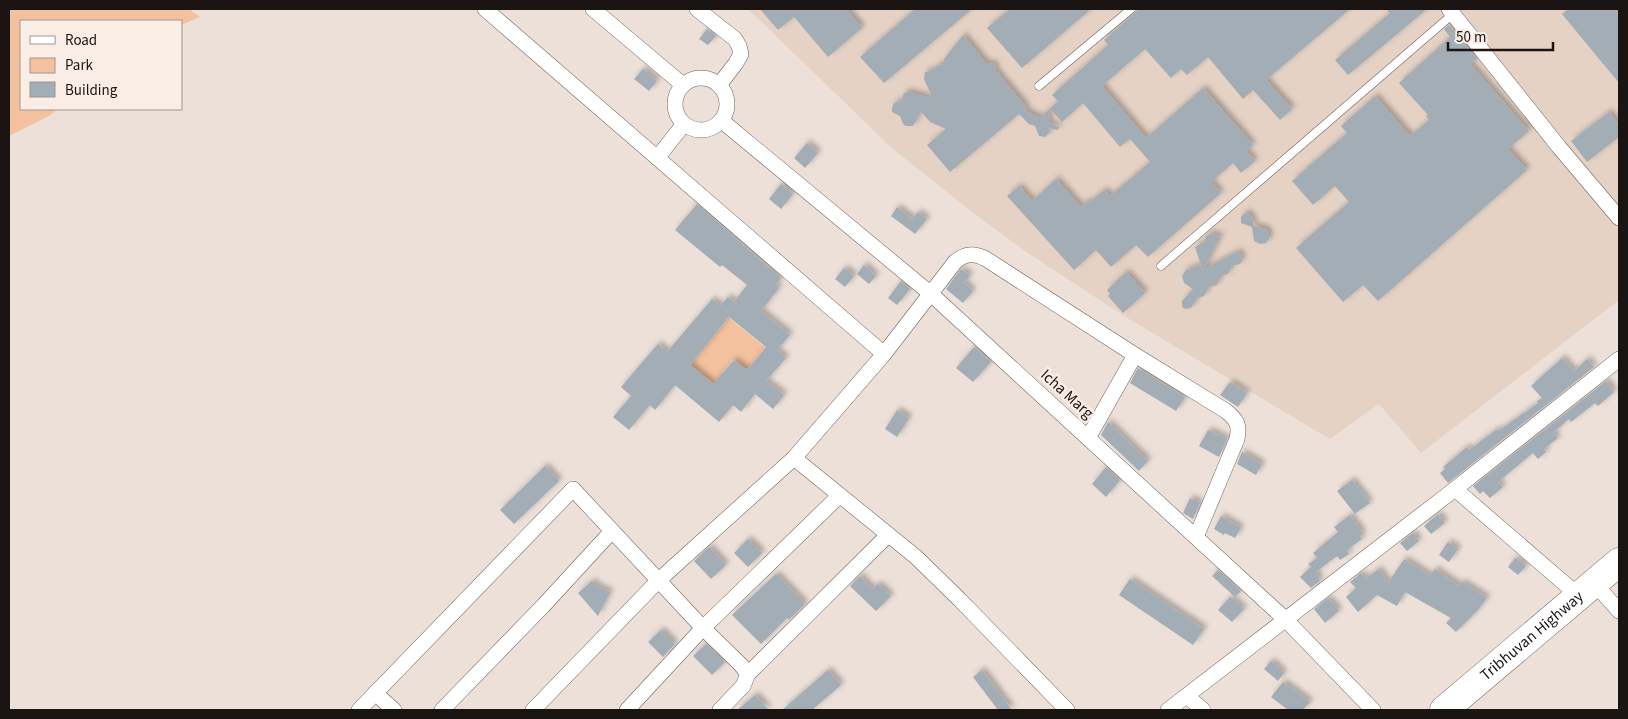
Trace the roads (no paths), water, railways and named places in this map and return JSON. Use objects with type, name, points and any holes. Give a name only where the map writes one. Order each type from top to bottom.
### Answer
[{"type":"highway","name":"Tribhuvan Highway","points":[[1444,710],[1619,562]]},
{"type":"street","points":[[485,9],[884,354]]},
{"type":"street","points":[[593,9],[684,85]]},
{"type":"street","points":[[696,9],[735,39],[739,46],[741,54],[719,85]]},
{"type":"street","points":[[1451,11],[1559,147],[1619,218]]},
{"type":"street","points":[[701,78],[711,80],[719,85],[725,93],[727,102],[726,112],[722,120],[708,130],[691,128],[684,124],[678,117],[676,100],[678,92],[684,85],[692,80],[701,78]]},
{"type":"street","name":"Icha Marg","points":[[722,120],[931,294],[1285,619],[1373,710]]},
{"type":"street","points":[[657,158],[684,124]]},
{"type":"street","points":[[533,710],[659,580],[794,458],[884,354],[955,262],[960,257],[969,254],[978,255],[1226,411],[1235,419],[1239,428],[1237,439],[1196,537]]},
{"type":"street","points":[[1088,438],[1135,355]]},
{"type":"street","points":[[1168,710],[1455,489],[1619,359]]},
{"type":"street","points":[[794,458],[916,557],[1067,710]]},
{"type":"street","points":[[359,710],[573,489],[748,674]]},
{"type":"street","points":[[1455,489],[1587,590],[1619,611]]},
{"type":"street","points":[[627,710],[703,628],[840,496]]},
{"type":"street","points":[[442,710],[543,606],[612,531]]},
{"type":"street","points":[[720,710],[743,686],[748,674],[888,535]]},
{"type":"street","points":[[375,693],[394,710]]},
{"type":"street","points":[[1187,696],[1203,710]]},
{"type":"lane","points":[[1039,86],[1131,9]]},
{"type":"lane","points":[[1161,266],[1451,11]]}]
